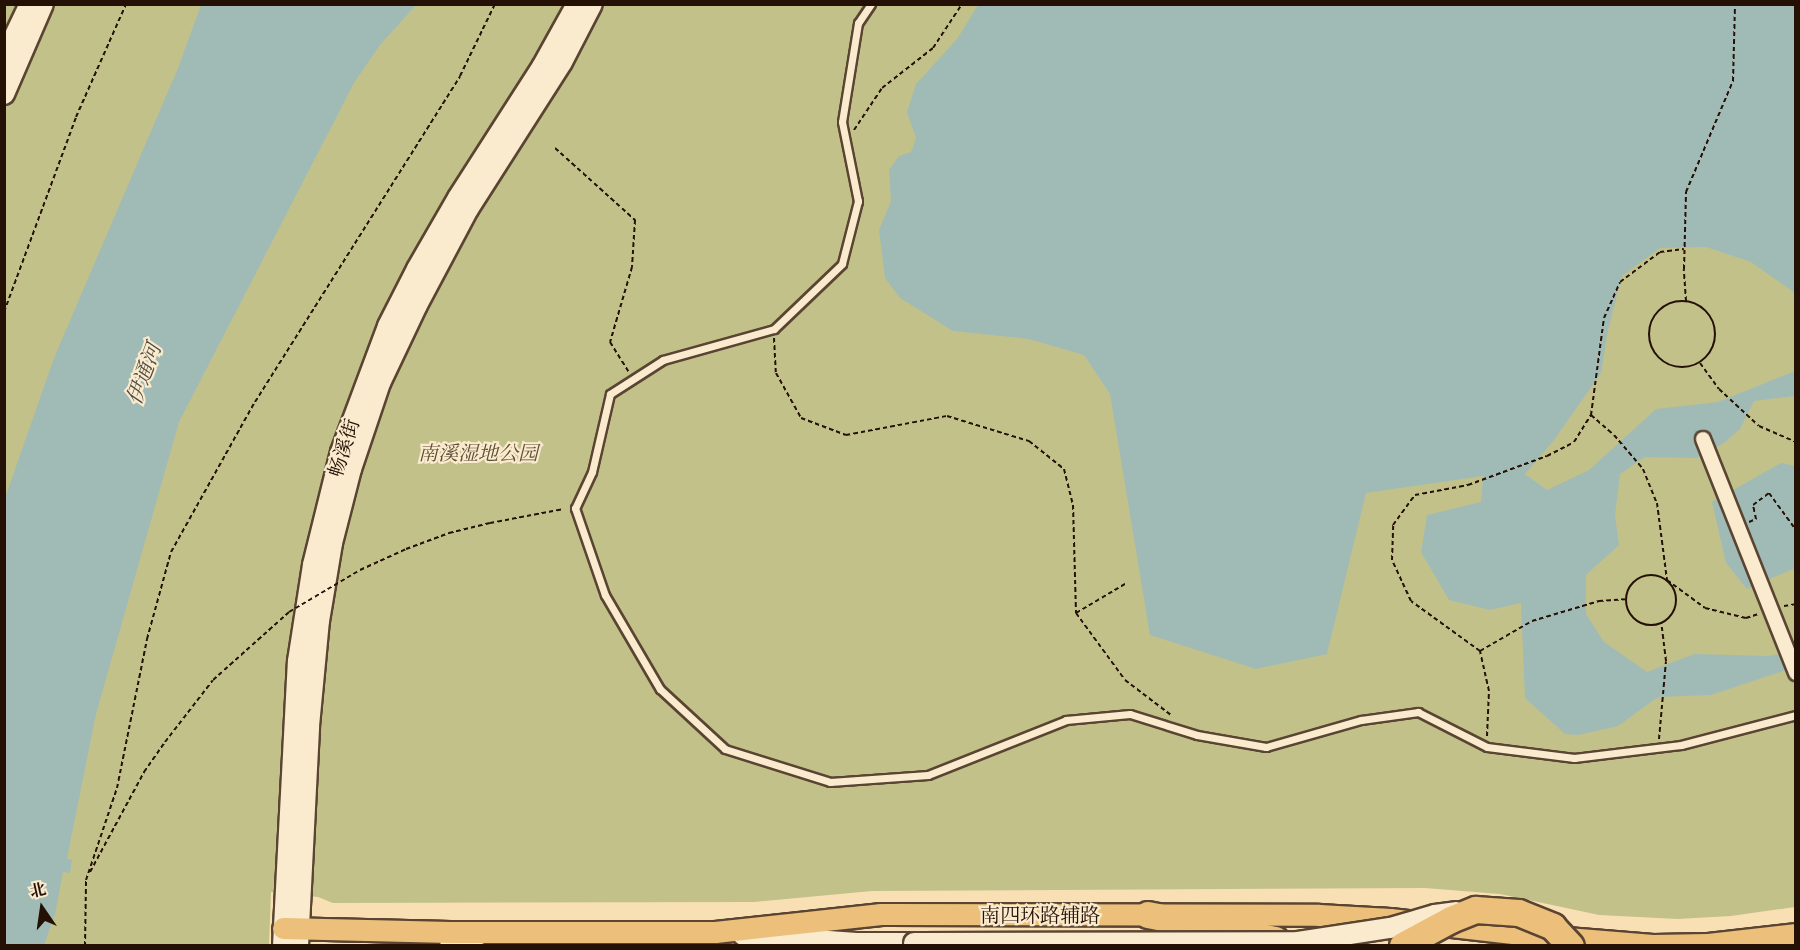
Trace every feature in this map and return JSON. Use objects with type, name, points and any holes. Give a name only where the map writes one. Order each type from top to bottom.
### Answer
[{"type":"highway","points":[[1403,945],[1476,910],[1519,913],[1554,927],[1571,945]]},
{"type":"highway","points":[[1148,915],[1237,931],[1297,945]]},
{"type":"main road","points":[[4,57],[29,4]]},
{"type":"main road","points":[[4,94],[43,4]]},
{"type":"main road","name":"畅溪街","points":[[291,937],[301,640],[320,531],[341,452],[388,326],[417,269],[458,198],[542,66],[577,4]]},
{"type":"main road","name":"畅溪街","points":[[291,937],[319,621],[332,543],[351,469],[380,383],[417,305],[468,209],[562,62],[592,4]]},
{"type":"main road","points":[[715,932],[857,944],[1298,942],[1380,930],[1435,915],[1476,910]]},
{"type":"main road","name":"南四环路辅路","points":[[291,937],[485,932],[715,932],[881,914],[1319,915],[1390,919],[1519,934],[1653,945],[1708,944],[1796,934]]},
{"type":"main road","points":[[450,945],[485,932]]},
{"type":"street","points":[[1702,439],[1796,673]]},
{"type":"lane","points":[[871,4],[858,24],[842,122],[858,201],[842,264],[774,329],[663,360],[610,394],[592,472],[575,508],[605,595],[660,689],[725,749],[830,782],[928,776],[1066,720],[1130,714],[1197,735],[1266,747],[1361,720],[1418,712],[1487,747],[1574,758],[1681,745],[1796,715]]},
{"type":"path","points":[[4,312],[76,117],[126,4]]},
{"type":"path","points":[[85,945],[86,880],[117,788],[147,639],[171,552],[255,402],[460,76],[495,4]]},
{"type":"path","points":[[846,142],[882,88],[933,48],[962,4]]},
{"type":"path","points":[[1686,301],[1684,249],[1686,192],[1733,81],[1735,4]]},
{"type":"path","points":[[555,148],[635,220],[632,267],[610,342],[633,380]]},
{"type":"path","points":[[1487,747],[1489,691],[1480,651],[1411,601],[1392,560],[1393,525],[1415,495],[1468,485],[1547,456],[1574,442],[1591,415],[1604,318],[1620,282],[1660,252],[1684,249]]},
{"type":"path","points":[[1686,301],[1704,309],[1715,327],[1713,347],[1700,363],[1677,368],[1657,357],[1651,347],[1650,325],[1655,314],[1663,306],[1686,301]]},
{"type":"path","points":[[774,329],[776,374],[801,418],[846,435],[947,416],[1029,441],[1064,469],[1073,505],[1076,613],[1125,681],[1197,735]]},
{"type":"path","points":[[1700,363],[1719,389],[1759,426],[1796,442]]},
{"type":"path","points":[[1591,415],[1614,435],[1643,469],[1657,503],[1667,580],[1672,587],[1676,603],[1668,618],[1661,623],[1644,624],[1636,621],[1630,615],[1625,599],[1631,584],[1644,575],[1660,576],[1667,580],[1706,608],[1746,618],[1764,612]]},
{"type":"path","points":[[1738,526],[1756,519],[1753,506],[1769,493],[1796,530]]},
{"type":"path","points":[[86,880],[144,772],[165,742],[213,680],[289,612],[360,570],[449,533],[490,523],[575,508]]},
{"type":"path","points":[[1076,613],[1125,584]]},
{"type":"path","points":[[1480,651],[1532,621],[1599,601],[1625,599]]},
{"type":"path","points":[[1782,606],[1796,604]]},
{"type":"path","points":[[1658,748],[1666,661],[1661,623]]},
{"type":"green space","name":"南溪湿地公园","points":[[5,5],[1795,5],[1795,907],[1731,916],[1678,919],[1599,915],[1500,894],[1425,888],[872,891],[754,902],[333,903],[318,897],[271,892],[269,945],[5,945]]},
{"type":"water","name":"伊通河","points":[[201,5],[416,5],[380,45],[354,83],[179,422],[96,714],[67,858],[72,860],[70,873],[63,872],[55,914],[44,945],[5,945],[5,498],[54,358],[178,68]]},
{"type":"water","points":[[978,5],[1795,5],[1795,293],[1751,262],[1706,247],[1660,248],[1622,276],[1608,330],[1601,373],[1554,440],[1525,474],[1547,490],[1589,470],[1656,409],[1718,402],[1795,371],[1795,396],[1754,401],[1740,429],[1724,443],[1696,458],[1645,457],[1620,474],[1615,515],[1619,545],[1586,575],[1586,614],[1604,642],[1647,672],[1694,654],[1768,656],[1795,652],[1795,667],[1711,695],[1658,697],[1618,726],[1578,735],[1565,734],[1525,698],[1521,603],[1490,610],[1449,600],[1421,552],[1427,515],[1481,502],[1483,476],[1366,493],[1327,654],[1256,669],[1150,635],[1110,394],[1084,355],[1029,339],[953,331],[900,298],[885,278],[879,230],[891,201],[889,170],[899,156],[911,152],[916,138],[907,112],[916,84],[957,39]]},
{"type":"water","points":[[1781,463],[1795,466],[1795,568],[1747,589],[1726,563],[1712,502]]}]
